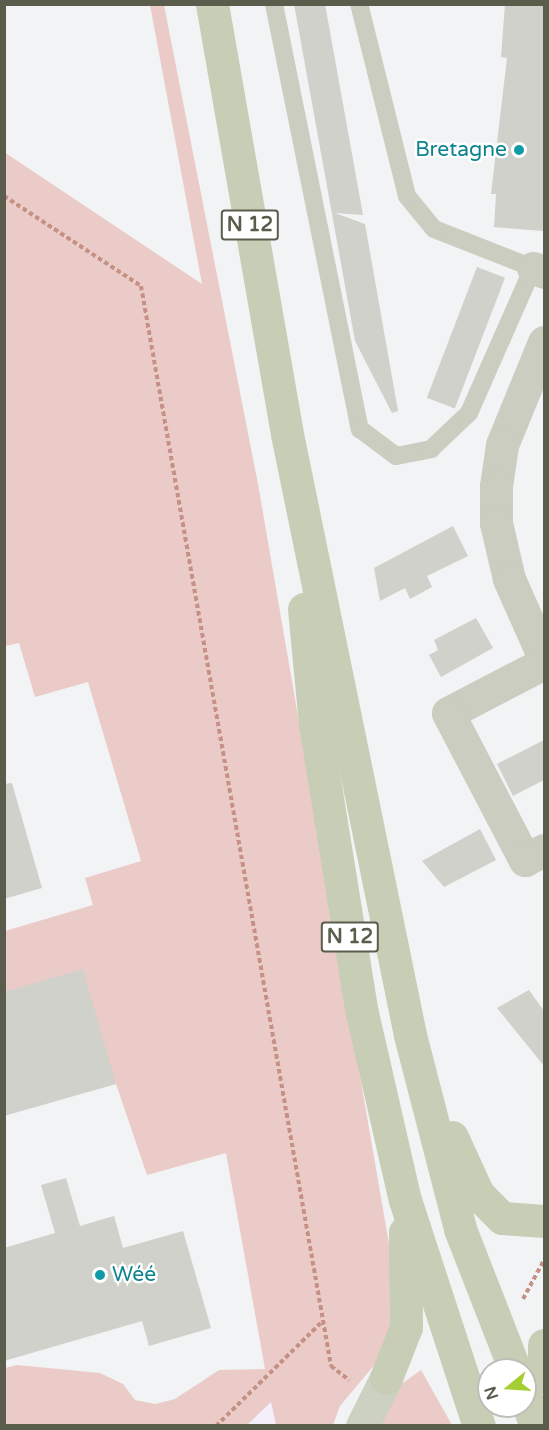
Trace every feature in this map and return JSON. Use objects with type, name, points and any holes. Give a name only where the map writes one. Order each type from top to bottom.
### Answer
[{"type":"main road","name":"N 12","points":[[212,4],[287,434],[410,1035],[460,1229],[510,1358]]},
{"type":"main road","name":"N 12","points":[[287,434],[315,724],[362,1013],[405,1200],[479,1425]]},
{"type":"main road","name":"N 12","points":[[371,851],[397,894],[433,1070],[452,1136],[478,1194],[502,1218],[544,1221]]},
{"type":"main road","name":"N 12","points":[[386,1378],[406,1327],[405,1200]]},
{"type":"main road","points":[[544,1345],[544,1377]]},
{"type":"street","points":[[544,342],[502,445],[496,523],[508,579],[544,658]]},
{"type":"street","points":[[544,663],[448,713],[525,860],[544,850]]},
{"type":"street","points":[[362,1425],[386,1378]]},
{"type":"lane","points":[[274,4],[360,429],[396,456],[431,449],[469,413],[539,270],[434,230],[407,196],[359,4]]},
{"type":"path","points":[[4,196],[141,286],[331,1366],[353,1383],[386,1378]]},
{"type":"path","points":[[216,1425],[323,1321]]},
{"type":"shaded area","points":[[150,5],[164,5],[258,484],[394,1273],[397,1309],[376,1363],[340,1406],[333,1425],[276,1425],[271,1402],[247,1425],[5,1425],[5,1368],[17,1365],[100,1373],[123,1384],[135,1400],[155,1404],[175,1399],[219,1370],[265,1369],[226,1153],[147,1175],[116,1084],[5,992],[5,931],[93,905],[85,878],[141,861],[88,682],[35,697],[19,643],[5,646],[4,152],[202,284]]},
{"type":"shaded area","points":[[265,1370],[276,1425],[207,1425]]},
{"type":"shaded area","points":[[421,1370],[452,1425],[379,1426],[400,1385]]},
{"type":"building","points":[[294,4],[325,4],[363,215],[335,213],[365,224],[398,411],[392,413],[355,341]]},
{"type":"building","name":"Bretagne","points":[[505,4],[544,4],[543,231],[494,227],[496,194],[491,194],[507,58],[501,57]]},
{"type":"building","points":[[477,267],[505,278],[455,408],[427,398]]},
{"type":"building","points":[[453,526],[468,556],[427,576],[432,587],[410,599],[405,588],[380,601],[374,568]]},
{"type":"building","points":[[476,618],[493,648],[441,677],[429,655],[438,650],[434,640]]},
{"type":"building","points":[[544,740],[544,780],[513,796],[497,764]]},
{"type":"building","points":[[12,783],[42,888],[4,899],[4,784]]},
{"type":"building","points":[[480,829],[496,860],[444,887],[422,861]]},
{"type":"building","points":[[83,969],[116,1084],[4,1116],[4,992]]},
{"type":"building","points":[[529,990],[544,1011],[544,1066],[497,1008]]},
{"type":"building","name":"Wéé","points":[[66,1178],[80,1226],[114,1216],[123,1248],[183,1231],[211,1328],[149,1346],[142,1321],[4,1361],[4,1248],[55,1233],[41,1185]]},
{"type":"place","name":"Bretagne","points":[[519,150]]},
{"type":"place","name":"Wéé","points":[[100,1275]]}]
